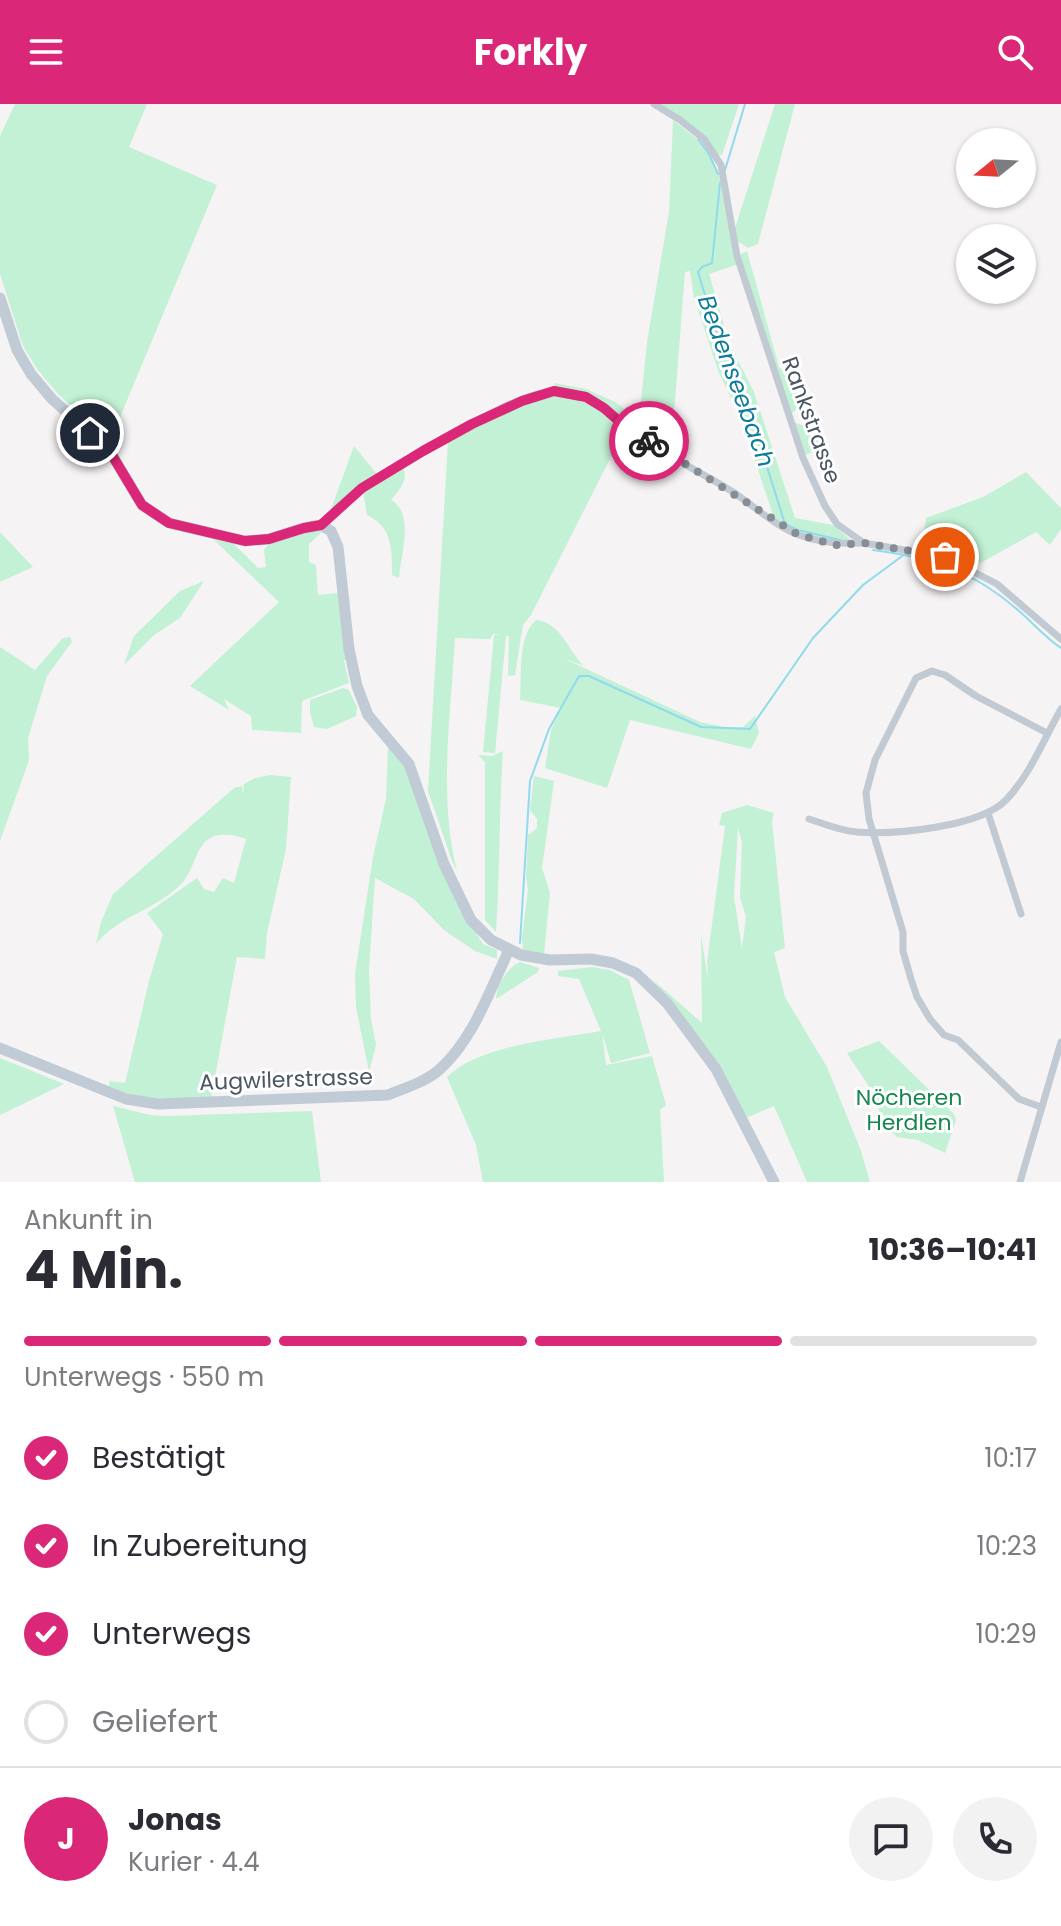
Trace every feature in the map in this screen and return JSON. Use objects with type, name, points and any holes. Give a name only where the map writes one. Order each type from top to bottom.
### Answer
[{"type":"street","name":"Rankstrasse","points":[[654,104],[704,139],[721,165],[737,256],[803,458],[825,506],[837,524],[864,543],[945,557],[997,584],[1061,639]]},
{"type":"street","points":[[0,298],[17,350],[31,374],[52,399],[109,450],[142,505],[169,523],[245,541],[269,539],[321,525],[362,488],[435,444],[522,401],[561,391],[586,397],[628,429],[797,534],[835,545],[864,543]]},
{"type":"street","points":[[321,525],[331,531],[338,547],[349,649],[357,686],[368,715],[409,764],[444,864],[471,920],[491,940],[509,950],[550,960],[591,959],[613,963],[636,973],[667,1003],[716,1069],[774,1182]]},
{"type":"street","points":[[1041,1107],[1019,1099],[958,1040],[944,1035],[917,997],[903,951],[903,932],[873,833],[866,793],[875,760],[916,678],[932,671],[945,675],[976,696],[1047,733]]},
{"type":"street","points":[[809,819],[853,832],[884,834],[965,821],[988,813],[1010,796],[1061,709]]},
{"type":"street","points":[[988,813],[1021,914]]},
{"type":"street","name":"Augwilerstrasse","points":[[0,1048],[126,1099],[158,1104],[388,1095],[414,1085],[438,1070],[464,1040],[509,950]]},
{"type":"street","points":[[1020,1182],[1061,1042]]},
{"type":"green space","points":[[15,104],[147,104],[129,147],[217,185],[110,441],[59,395],[37,369],[23,346],[0,274],[0,136]]},
{"type":"green space","points":[[659,104],[739,104],[722,155],[716,155],[705,138]]},
{"type":"green space","points":[[775,104],[795,104],[758,244],[748,248],[737,241],[735,228]]},
{"type":"green space","points":[[673,120],[701,144],[722,186],[736,265],[709,274],[730,345],[754,392],[795,518],[833,525],[852,541],[811,536],[774,518],[741,418],[719,373],[694,298],[690,271],[685,272],[671,451],[630,427],[588,395],[556,389],[554,383],[586,389],[615,402],[639,420],[647,342],[669,212]]},
{"type":"green space","points":[[747,251],[779,367],[802,404],[790,415],[739,255]]},
{"type":"green space","points":[[560,395],[595,407],[624,431],[531,615],[523,625],[515,675],[508,676],[509,636],[506,636],[495,753],[483,752],[494,635],[501,635],[493,634],[490,639],[455,638],[447,785],[451,843],[457,871],[428,791],[448,441],[521,404]]},
{"type":"green space","points":[[793,422],[813,429],[821,447],[804,456]]},
{"type":"green space","points":[[354,446],[377,474],[362,483],[330,512]]},
{"type":"green space","points":[[403,467],[404,481],[391,500],[398,506],[405,524],[399,578],[392,575],[391,548],[386,533],[376,520],[367,515],[363,491]]},
{"type":"green space","points":[[1026,472],[1061,508],[1061,529],[1050,545],[1036,532],[977,565],[963,557],[922,548],[926,518],[983,497]]},
{"type":"green space","points":[[305,530],[324,530],[309,544],[309,562],[316,565],[318,595],[338,593],[349,683],[302,701],[301,733],[252,730],[251,716],[224,699],[229,710],[190,686],[279,602],[214,540],[233,543],[258,568],[266,567],[264,550],[270,542]]},
{"type":"green space","points":[[0,532],[33,567],[0,582]]},
{"type":"green space","points":[[204,581],[180,618],[154,635],[124,665],[134,636],[180,591]]},
{"type":"green space","points":[[536,620],[558,631],[584,666],[563,658],[700,722],[743,727],[755,716],[759,733],[751,749],[630,720],[607,788],[545,768],[551,730],[561,708],[520,700],[523,646]]},
{"type":"green space","points":[[70,637],[72,642],[47,676],[28,738],[29,760],[0,841],[0,647],[35,670],[63,638]]},
{"type":"green space","points":[[343,688],[349,690],[357,707],[356,716],[327,729],[314,727],[310,700]]},
{"type":"green space","points":[[388,746],[407,766],[468,921],[483,944],[497,950],[497,959],[475,951],[444,930],[414,899],[375,878],[369,969],[371,1019],[376,1045],[369,1072],[356,1007],[355,974],[373,857],[386,799]]},
{"type":"green space","points":[[503,751],[496,932],[485,920],[485,762],[478,755],[492,756]]},
{"type":"green space","points":[[270,775],[291,777],[286,849],[267,933],[265,959],[237,957],[211,1099],[146,1097],[108,1088],[110,1081],[125,1083],[163,934],[147,913],[197,878],[204,889],[214,892],[223,878],[234,883],[246,839],[225,835],[209,839],[181,884],[115,926],[96,944],[113,894],[234,788],[242,786],[243,794],[244,784]]},
{"type":"green space","points":[[534,776],[554,781],[542,868],[550,893],[544,954],[523,951],[522,938],[528,889],[528,835],[537,828],[537,819],[530,810]]},
{"type":"green space","points":[[747,805],[774,813],[772,821],[785,948],[774,952],[785,997],[827,1067],[861,1151],[870,1182],[807,1182],[774,1106],[746,1118],[652,979],[702,1023],[701,934],[708,980],[707,962],[725,826],[719,825],[722,813]],"holes":[[[738,828],[742,842],[740,897],[746,917],[742,948],[734,897]]]},
{"type":"green space","points":[[520,962],[539,968],[538,972],[496,999],[504,977]]},
{"type":"green space","points":[[592,967],[610,970],[629,980],[650,1053],[611,1063],[602,1033],[606,1065],[652,1056],[666,1105],[660,1110],[664,1182],[483,1182],[476,1145],[447,1077],[478,1057],[498,1050],[601,1031],[579,979],[558,976],[558,971]]},
{"type":"green space","name":"Nöcheren Herdlen","points":[[879,1041],[954,1114],[956,1120],[945,1153],[918,1140],[897,1137],[885,1125],[870,1088],[847,1053]]},
{"type":"green space","points":[[0,1058],[64,1084],[0,1115]]},
{"type":"green space","points":[[113,1106],[167,1116],[312,1111],[321,1182],[135,1182]]},
{"type":"waterway","name":"Bedenseebach","points":[[725,170],[745,104]]},
{"type":"waterway","points":[[698,139],[718,174]]},
{"type":"waterway","name":"Bedenseebach","points":[[720,183],[712,263],[698,272],[725,361],[745,397],[785,524],[840,540]]},
{"type":"waterway","name":"Bedenseebach","points":[[873,550],[934,562],[968,576],[1002,597],[1061,648]]},
{"type":"waterway","points":[[520,943],[530,781],[549,729],[579,676],[589,676],[701,727],[750,729],[813,638],[863,585],[905,554]]},
{"type":"way so far","points":[[649,441],[797,534],[835,545],[864,543],[919,550],[945,557]]},
{"type":"route","points":[[90,433],[109,450],[142,505],[169,523],[245,541],[269,539],[321,525],[362,488],[423,451],[472,424],[537,395],[561,391],[586,397],[649,441]]}]
